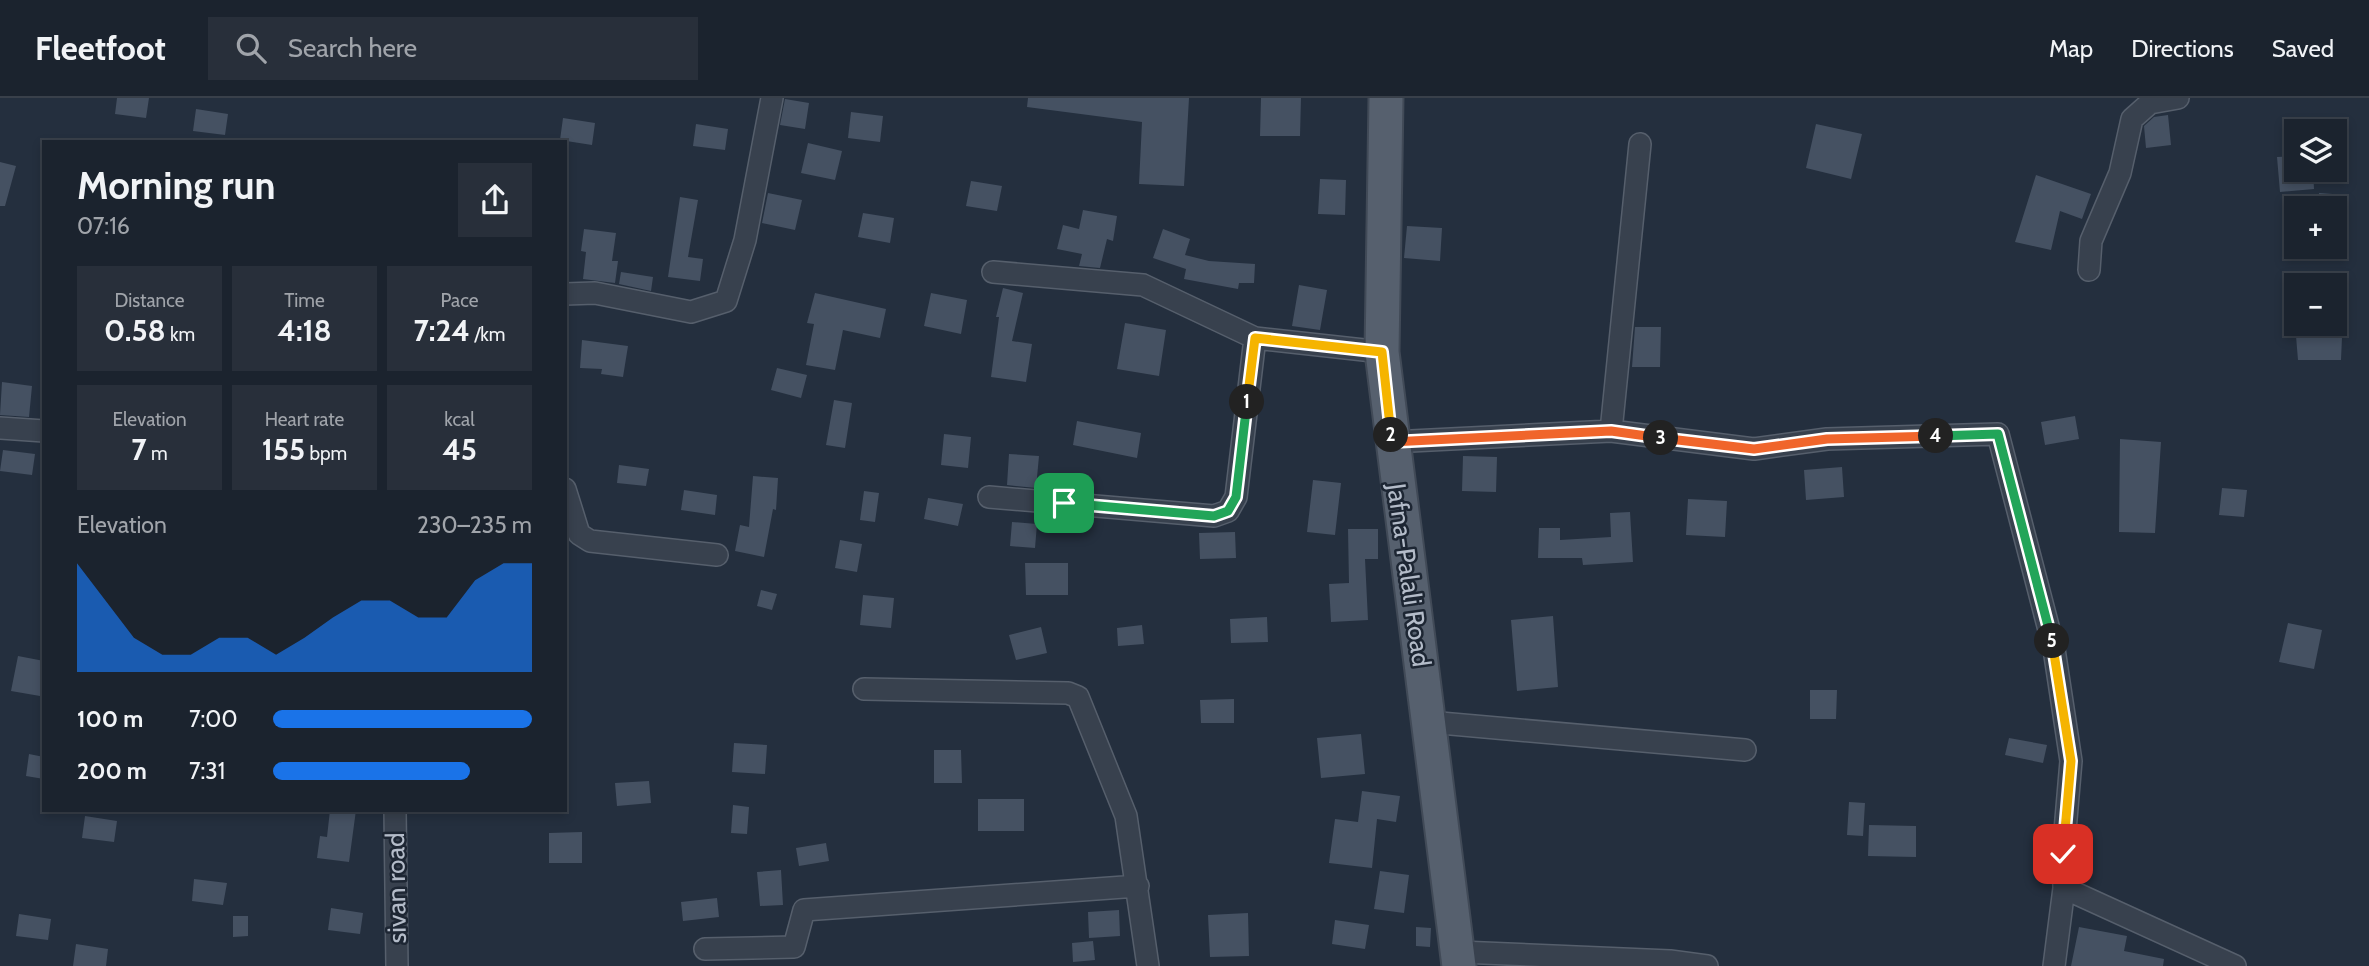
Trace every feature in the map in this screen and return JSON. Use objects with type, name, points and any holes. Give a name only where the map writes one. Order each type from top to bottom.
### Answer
[{"type":"main road","name":"Jafna-Palali Road","points":[[1386,98],[1382,352],[1391,442],[1460,959]]},
{"type":"street","points":[[567,294],[595,293],[691,312],[726,301],[745,240],[772,98]]},
{"type":"street","points":[[2089,270],[2091,241],[2120,173],[2132,119],[2150,103],[2178,98]]},
{"type":"street","points":[[1611,431],[1640,144]]},
{"type":"street","points":[[993,272],[1143,285],[1255,338],[1382,352]]},
{"type":"street","points":[[989,498],[1214,516],[1228,511],[1236,497],[1255,338]]},
{"type":"street","points":[[0,428],[42,431]]},
{"type":"street","points":[[1391,442],[1611,431],[1754,449],[1827,439],[1998,434],[2054,649],[2071,761],[2063,854],[2064,888],[2054,966]]},
{"type":"street","points":[[567,495],[579,534],[590,541],[717,555]]},
{"type":"street","points":[[864,689],[1068,692],[1078,697],[1126,816],[1148,966]]},
{"type":"street","points":[[1429,722],[1745,750]]},
{"type":"street","name":"sivan road","points":[[394,812],[397,966]]},
{"type":"street","points":[[705,949],[794,947],[804,910],[1138,886]]},
{"type":"street","points":[[2064,888],[2235,966]]},
{"type":"street","points":[[1460,959],[1670,961],[1707,966]]},
{"type":"building","points":[[117,98],[149,98],[146,118],[115,114]]},
{"type":"building","points":[[1028,98],[1189,98],[1184,186],[1139,184],[1142,122],[1027,107]]},
{"type":"building","points":[[1261,98],[1301,98],[1300,136],[1260,136]]},
{"type":"building","points":[[785,99],[809,103],[805,129],[780,125]]},
{"type":"building","points":[[196,109],[228,114],[225,135],[193,131]]},
{"type":"building","points":[[851,112],[883,116],[880,142],[848,138]]},
{"type":"building","points":[[2168,115],[2171,145],[2146,148],[2144,126],[2154,117]]},
{"type":"building","points":[[563,118],[595,123],[592,145],[560,140]]},
{"type":"building","points":[[696,124],[728,129],[725,150],[693,146]]},
{"type":"building","points":[[1816,124],[1862,134],[1851,179],[1806,168]]},
{"type":"building","points":[[808,143],[842,151],[835,180],[801,173]]},
{"type":"building","points":[[2277,157],[2284,157],[2284,182],[2314,182],[2314,189],[2280,192]]},
{"type":"building","points":[[0,162],[16,166],[5,206],[0,206]]},
{"type":"building","points":[[2036,175],[2091,194],[2082,219],[2060,211],[2051,250],[2015,242]]},
{"type":"building","points":[[1320,179],[1346,180],[1345,215],[1318,214]]},
{"type":"building","points":[[971,181],[1002,186],[997,211],[966,206]]},
{"type":"building","points":[[768,193],[802,200],[795,230],[762,223]]},
{"type":"building","points":[[2319,193],[2346,195],[2346,196],[2319,196]]},
{"type":"building","points":[[680,197],[698,200],[688,257],[703,259],[700,281],[668,277]]},
{"type":"building","points":[[1083,210],[1117,216],[1113,241],[1107,239],[1100,268],[1079,266],[1082,254],[1057,249],[1063,225],[1079,229]]},
{"type":"building","points":[[863,213],[894,218],[890,243],[858,237]]},
{"type":"building","points":[[1407,226],[1442,228],[1440,261],[1404,258]]},
{"type":"building","points":[[584,229],[616,233],[612,261],[618,261],[615,283],[583,279],[586,252],[581,251]]},
{"type":"building","points":[[1163,229],[1190,239],[1185,255],[1209,261],[1255,264],[1254,283],[1239,283],[1238,289],[1184,279],[1186,269],[1153,258]]},
{"type":"building","points":[[621,272],[653,277],[651,291],[619,284]]},
{"type":"building","points":[[1299,285],[1327,290],[1320,330],[1292,326]]},
{"type":"building","points":[[1003,288],[1023,293],[1012,341],[1032,344],[1026,382],[991,377],[999,317],[996,317]]},
{"type":"building","points":[[815,293],[886,309],[880,338],[843,330],[835,370],[806,365],[814,324],[807,323]]},
{"type":"building","points":[[931,293],[967,300],[961,334],[924,326]]},
{"type":"building","points":[[1125,323],[1166,330],[1159,376],[1117,369]]},
{"type":"building","points":[[1635,327],[1661,327],[1660,367],[1632,367]]},
{"type":"building","points":[[2296,336],[2342,337],[2341,360],[2298,360]]},
{"type":"building","points":[[582,340],[628,346],[623,377],[601,374],[602,369],[580,368]]},
{"type":"building","points":[[777,368],[807,375],[801,398],[771,390]]},
{"type":"building","points":[[2,382],[32,386],[29,417],[0,415]]},
{"type":"building","points":[[834,400],[852,403],[845,448],[826,445]]},
{"type":"building","points":[[2075,416],[2079,439],[2045,445],[2041,422]]},
{"type":"building","points":[[1077,421],[1141,433],[1137,458],[1073,445]]},
{"type":"building","points":[[944,434],[971,437],[968,468],[941,465]]},
{"type":"building","points":[[2120,439],[2161,442],[2155,533],[2119,532]]},
{"type":"building","points":[[3,450],[35,454],[32,475],[0,471]]},
{"type":"building","points":[[1009,454],[1039,456],[1036,488],[1007,485]]},
{"type":"building","points":[[1463,456],[1497,457],[1496,492],[1462,491]]},
{"type":"building","points":[[619,465],[649,469],[646,486],[617,483]]},
{"type":"building","points":[[1842,467],[1844,497],[1806,500],[1804,470]]},
{"type":"building","points":[[753,476],[778,478],[776,510],[773,509],[764,557],[735,551],[740,525],[749,527]]},
{"type":"building","points":[[1313,480],[1341,483],[1335,535],[1307,532]]},
{"type":"building","points":[[2222,488],[2247,490],[2244,517],[2219,515]]},
{"type":"building","points":[[684,490],[717,495],[715,515],[681,510]]},
{"type":"building","points":[[864,491],[879,493],[875,522],[860,520]]},
{"type":"building","points":[[928,498],[963,504],[958,526],[924,519]]},
{"type":"building","points":[[1688,499],[1727,501],[1725,537],[1686,535]]},
{"type":"building","points":[[1630,512],[1633,562],[1583,565],[1582,558],[1538,558],[1539,528],[1560,528],[1560,540],[1611,537],[1610,513]]},
{"type":"building","points":[[1012,522],[1037,524],[1035,548],[1010,546]]},
{"type":"building","points":[[1348,529],[1378,529],[1378,559],[1365,559],[1368,620],[1331,622],[1329,584],[1349,583]]},
{"type":"building","points":[[1235,532],[1236,558],[1200,559],[1199,533]]},
{"type":"building","points":[[840,540],[862,544],[857,572],[835,568]]},
{"type":"building","points":[[1025,563],[1068,563],[1068,595],[1026,595]]},
{"type":"building","points":[[761,590],[777,594],[772,610],[757,606]]},
{"type":"building","points":[[863,595],[894,598],[891,628],[860,625]]},
{"type":"building","points":[[1553,616],[1558,687],[1517,691],[1511,620]]},
{"type":"building","points":[[1267,617],[1268,642],[1231,643],[1230,619]]},
{"type":"building","points":[[2288,623],[2322,630],[2314,669],[2279,662]]},
{"type":"building","points":[[1142,625],[1144,644],[1118,646],[1117,628]]},
{"type":"building","points":[[1041,627],[1047,653],[1016,660],[1009,635]]},
{"type":"building","points":[[18,656],[42,661],[40,696],[11,691]]},
{"type":"building","points":[[1810,690],[1837,690],[1836,719],[1810,719]]},
{"type":"building","points":[[1234,699],[1234,723],[1201,723],[1200,700]]},
{"type":"building","points":[[1361,734],[1365,774],[1321,778],[1317,738]]},
{"type":"building","points":[[2009,738],[2047,745],[2043,763],[2005,755]]},
{"type":"building","points":[[734,743],[767,745],[765,774],[732,772]]},
{"type":"building","points":[[934,750],[961,750],[962,783],[934,783]]},
{"type":"building","points":[[29,754],[42,757],[42,779],[26,776]]},
{"type":"building","points":[[649,781],[651,803],[617,806],[615,783]]},
{"type":"building","points":[[1362,791],[1400,796],[1396,822],[1377,819],[1372,868],[1329,863],[1335,819],[1358,822]]},
{"type":"building","points":[[978,799],[1024,799],[1024,831],[978,831]]},
{"type":"building","points":[[1849,802],[1865,803],[1863,836],[1847,835]]},
{"type":"building","points":[[733,805],[749,807],[747,834],[731,833]]},
{"type":"building","points":[[330,812],[356,812],[349,862],[317,858],[320,836],[327,837]]},
{"type":"building","points":[[85,816],[117,821],[114,842],[82,838]]},
{"type":"building","points":[[1869,825],[1916,826],[1916,857],[1868,856]]},
{"type":"building","points":[[582,832],[582,863],[549,863],[549,833]]},
{"type":"building","points":[[826,843],[829,861],[799,866],[796,848]]},
{"type":"building","points":[[781,870],[783,905],[760,906],[757,872]]},
{"type":"building","points":[[1380,871],[1409,875],[1404,913],[1374,909]]},
{"type":"building","points":[[194,879],[227,883],[223,905],[192,901]]},
{"type":"building","points":[[717,898],[719,917],[683,921],[681,902]]},
{"type":"building","points":[[331,908],[363,913],[360,934],[328,930]]},
{"type":"building","points":[[1119,910],[1120,936],[1089,938],[1088,912]]},
{"type":"building","points":[[1248,913],[1249,956],[1210,957],[1208,915]]},
{"type":"building","points":[[19,914],[51,919],[48,940],[16,936]]},
{"type":"building","points":[[233,916],[248,916],[248,936],[233,937]]},
{"type":"building","points":[[1335,920],[1369,925],[1365,949],[1332,944]]},
{"type":"building","points":[[1416,927],[1431,928],[1430,947],[1416,946]]},
{"type":"building","points":[[2079,927],[2127,936],[2124,951],[2164,959],[2163,966],[2071,966]]},
{"type":"building","points":[[1093,941],[1095,960],[1073,962],[1072,943]]},
{"type":"building","points":[[76,944],[108,949],[106,966],[73,966]]},
{"type":"route","points":[[1064,503],[1214,516],[1228,511],[1236,497],[1255,338],[1382,352],[1391,442],[1611,431],[1754,449],[1827,439],[1998,434],[2054,649],[2071,761],[2063,854]]}]
